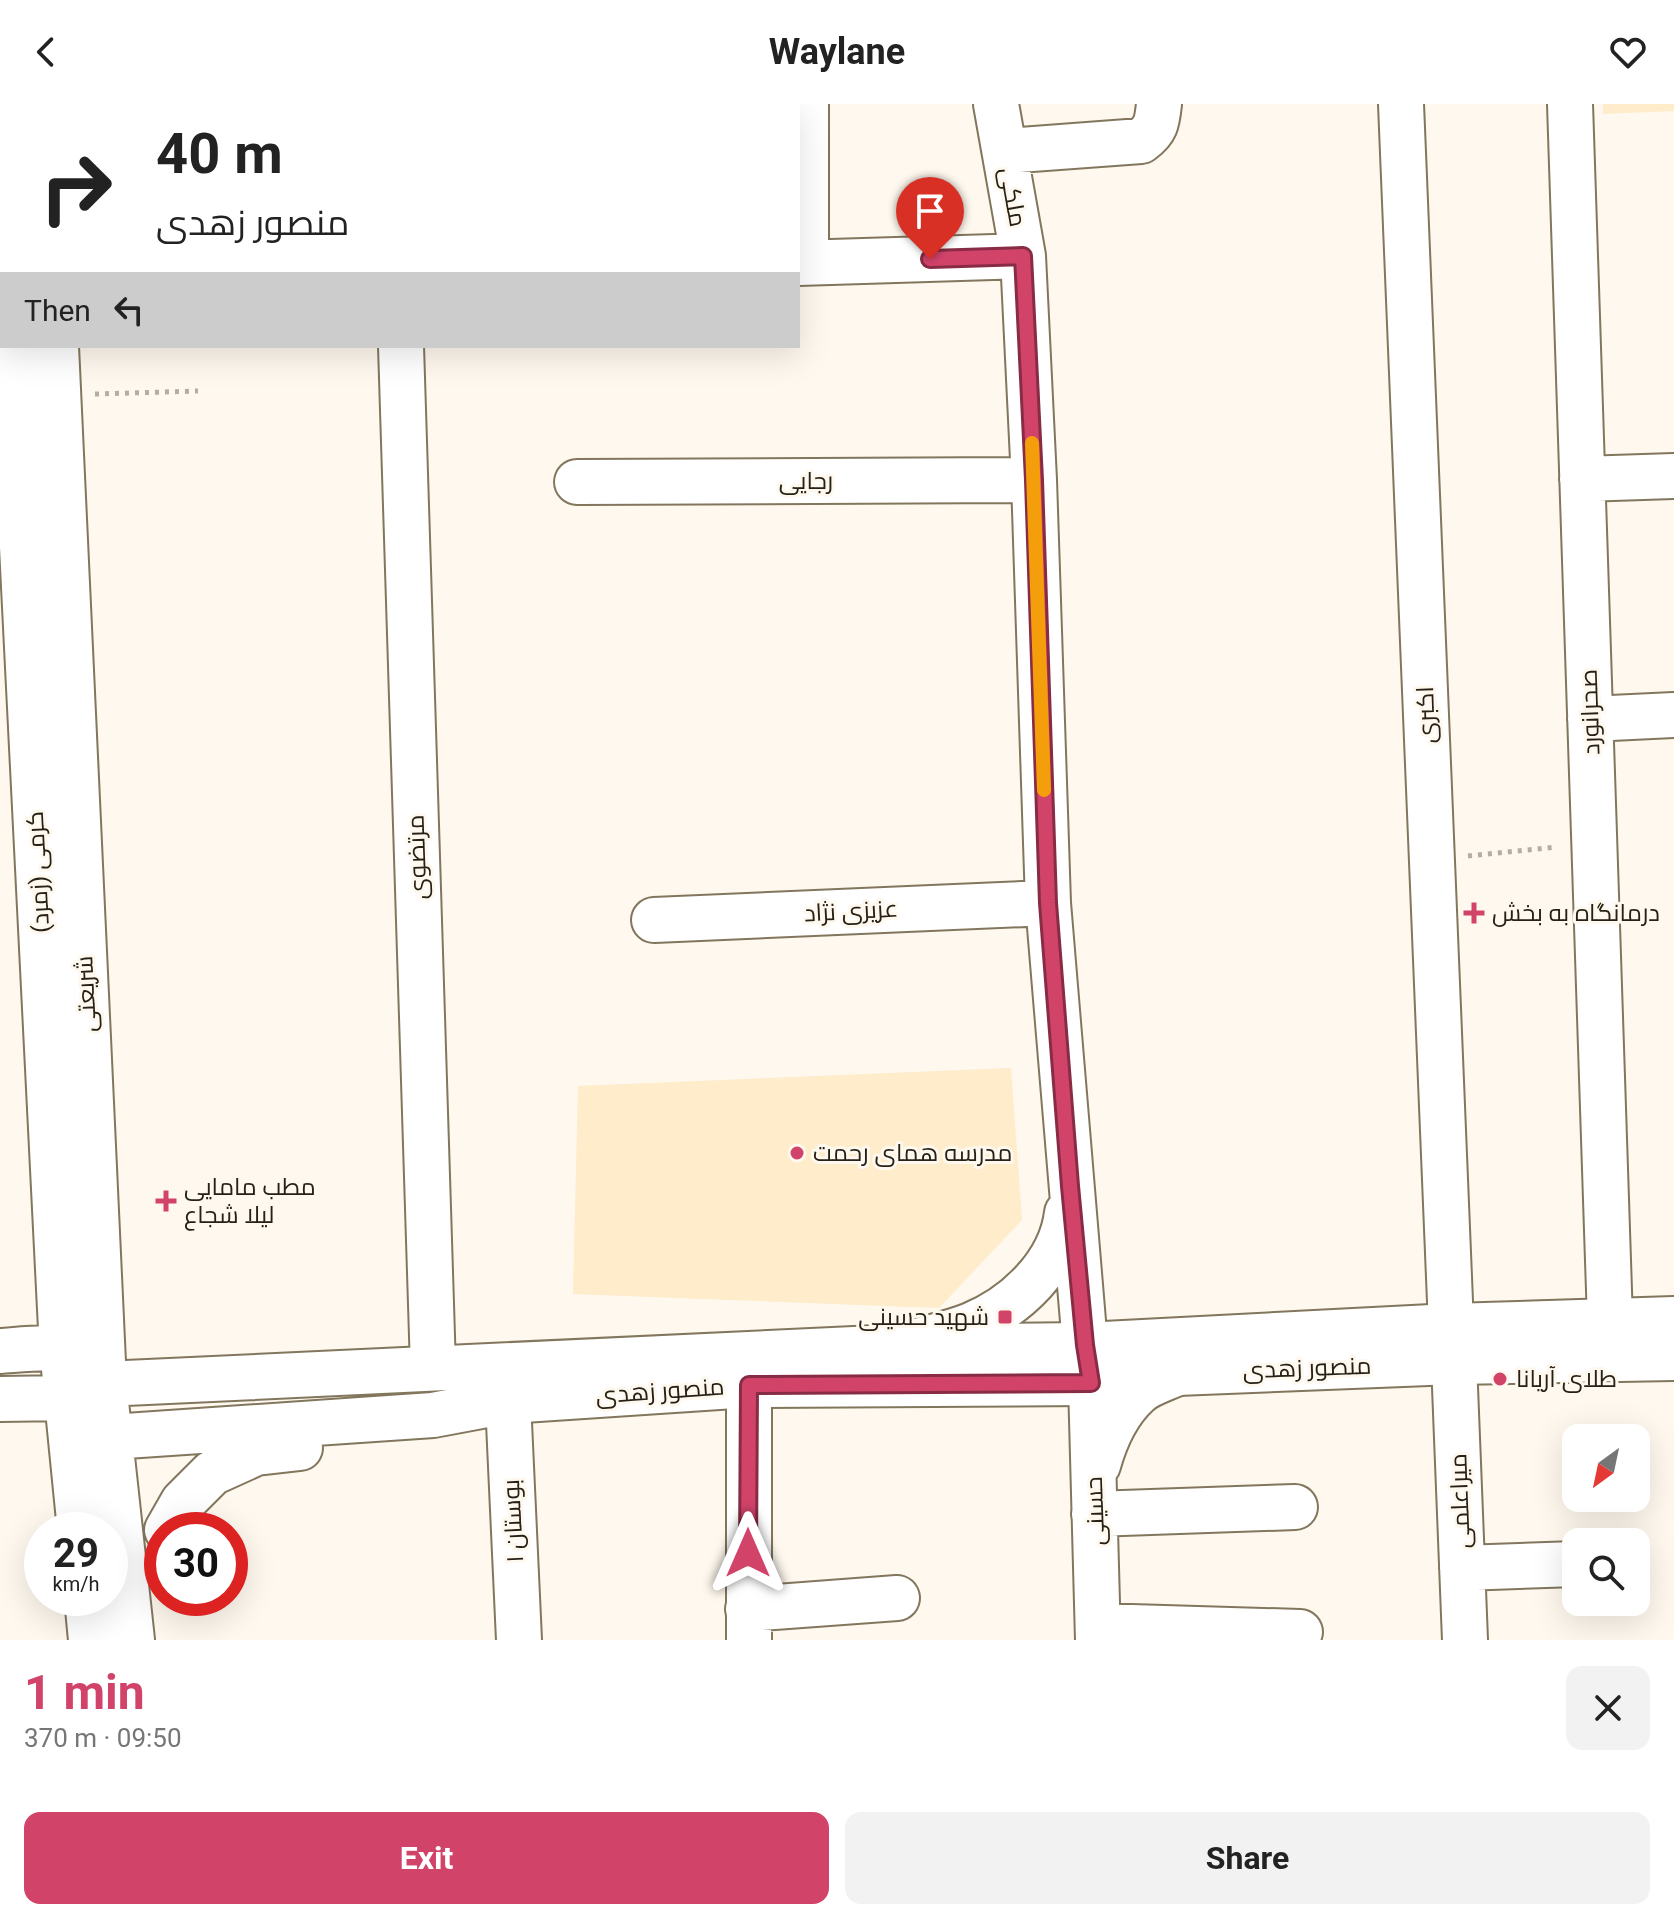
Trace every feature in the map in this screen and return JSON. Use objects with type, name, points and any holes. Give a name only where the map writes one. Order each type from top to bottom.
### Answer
[{"type":"street","name":"ملکی","points":[[996,104],[1023,256],[1048,903],[1070,1186],[1088,1364]]},
{"type":"street","points":[[1005,151],[1141,141],[1152,133],[1157,123],[1159,104]]},
{"type":"street","name":"اکبری","points":[[1401,104],[1452,1344]]},
{"type":"street","name":"صحرانورد","points":[[1570,104],[1610,1321]]},
{"type":"street","points":[[803,112],[802,262],[1023,256]]},
{"type":"street","name":"کرمی (زمرد)","points":[[12,348],[30,589],[62,1349],[86,1391]]},
{"type":"street","name":"شریعتی","points":[[56,348],[58,395],[30,589],[86,1391],[81,1512]]},
{"type":"street","name":"مرتضوی","points":[[401,348],[433,1368]]},
{"type":"street","points":[[1582,479],[1674,476]]},
{"type":"street","name":"رجایی","points":[[577,482],[1034,480]]},
{"type":"street","points":[[1590,719],[1674,715]]},
{"type":"street","name":"عزیزی نژاد","points":[[654,920],[1048,903]]},
{"type":"street","points":[[897,1347],[971,1325],[1014,1300],[1046,1267],[1059,1242],[1065,1229],[1070,1186]]},
{"type":"street","name":"منصور زهدی","points":[[0,1399],[433,1368],[897,1347],[1177,1373],[1452,1344],[1610,1321],[1674,1319]]},
{"type":"street","name":"منصور زهدی","points":[[111,1437],[433,1415],[508,1401],[1452,1344],[1674,1358]]},
{"type":"street","name":"میراعلمی","points":[[1452,1344],[1465,1640]]},
{"type":"street","points":[[0,1351],[62,1349]]},
{"type":"street","name":"حسینی","points":[[1088,1364],[1098,1633]]},
{"type":"street","points":[[1177,1373],[1139,1392],[1123,1411],[1105,1440],[1094,1496],[1295,1507]]},
{"type":"street","points":[[749,1385],[748,1625],[897,1598]]},
{"type":"street","points":[[86,1391],[78,1418],[99,1433],[111,1437],[131,1625]]},
{"type":"street","name":"بوستان ۱","points":[[508,1401],[519,1640]]},
{"type":"street","points":[[177,1512],[212,1473],[256,1453],[392,1436],[433,1415]]},
{"type":"street","points":[[1462,1568],[1562,1564]]},
{"type":"street","points":[[131,1625],[144,1589]]},
{"type":"street","points":[[89,1616],[91,1640]]},
{"type":"street","points":[[1098,1633],[1300,1632]]},
{"type":"path","points":[[58,395],[198,391]]},
{"type":"path","points":[[1432,859],[1594,843]]},
{"type":"shaded area","points":[[1603,104],[1674,104],[1674,111],[1603,114]]},
{"type":"shaded area","name":"مدرسه همای رحمت","points":[[1011,1068],[1022,1220],[939,1308],[573,1294],[578,1086]]},
{"type":"slow traffic","points":[[1032,443],[1044,790]]},
{"type":"place","name":"درمانگاه به بخش","points":[[1474,913]]},
{"type":"place","name":"مدرسه همای رحمت","points":[[797,1153]]},
{"type":"place","name":"مطب مامایی لیلا شجاع","points":[[166,1201]]},
{"type":"place","name":"شهید حسینی","points":[[1005,1317]]},
{"type":"place","name":"طلای آریانا","points":[[1500,1379]]},
{"type":"route","points":[[748,1553],[749,1385],[1091,1383],[1070,1186],[1048,903],[1023,256],[930,259]]}]
